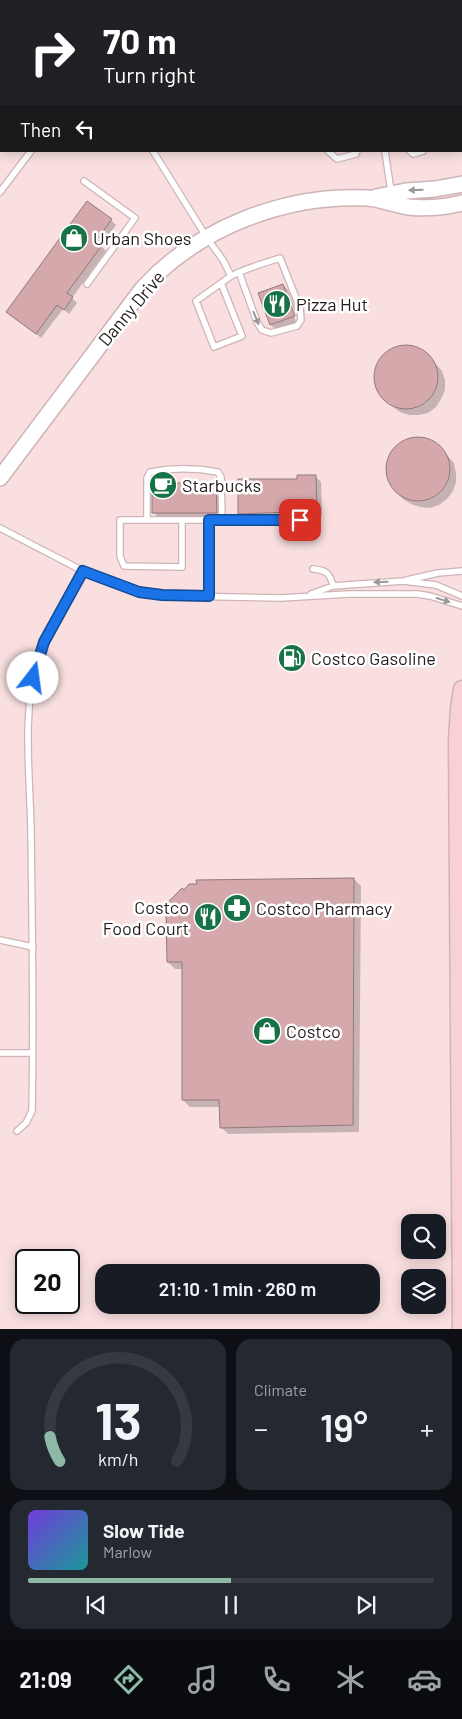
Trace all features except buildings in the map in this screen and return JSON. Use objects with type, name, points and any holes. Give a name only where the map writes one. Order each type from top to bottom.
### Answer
[{"type":"main road","points":[[461,1329],[457,740],[462,689]]},
{"type":"street","name":"Danny Drive","points":[[0,478],[139,293],[166,265],[207,238],[252,217],[297,203],[342,198],[370,198],[462,184]]},
{"type":"street","name":"Danny Drive","points":[[370,198],[409,207],[436,207],[462,203]]},
{"type":"lane","points":[[0,192],[30,152]]},
{"type":"lane","points":[[154,152],[207,238],[222,258],[231,276]]},
{"type":"lane","points":[[329,152],[337,159],[345,158],[357,152]]},
{"type":"lane","points":[[385,152],[390,185],[394,194]]},
{"type":"lane","points":[[84,181],[135,218],[87,284]]},
{"type":"lane","points":[[221,283],[242,336],[214,346],[196,301],[221,283],[231,276],[239,272],[280,258],[300,308],[301,320],[297,326],[271,333],[262,330],[257,322],[239,272]]},
{"type":"lane","points":[[146,520],[147,478],[150,472],[158,470],[207,470],[218,472],[221,477],[222,520]]},
{"type":"lane","points":[[182,520],[182,568],[124,566],[120,556],[120,520],[182,520],[209,520],[222,520],[300,520]]},
{"type":"lane","points":[[209,520],[209,596]]},
{"type":"lane","points":[[0,528],[83,571],[139,592],[162,595],[281,598],[348,594],[416,594],[430,596],[462,606]]},
{"type":"lane","points":[[313,568],[330,574],[333,586]]},
{"type":"lane","points":[[18,1131],[26,1123],[32,1111],[33,947],[29,734],[31,694],[37,662],[44,642],[83,571]]},
{"type":"lane","points":[[307,596],[333,586],[403,581],[438,573],[462,571]]},
{"type":"lane","points":[[403,581],[436,586],[462,596]]},
{"type":"lane","points":[[0,940],[33,947]]},
{"type":"lane","points":[[0,1053],[32,1053]]},
{"type":"place","name":"Urban Shoes","points":[[74,238]]},
{"type":"place","name":"Pizza Hut","points":[[277,304]]},
{"type":"place","name":"Starbucks","points":[[163,485]]},
{"type":"place","name":"Costco Gasoline","points":[[292,658]]},
{"type":"place","name":"Costco Pharmacy","points":[[237,908]]},
{"type":"place","name":"Costco Food Court","points":[[208,917]]},
{"type":"place","name":"Costco","points":[[267,1031]]},
{"type":"route","points":[[33,678],[44,642],[83,571],[139,592],[179,596],[209,596],[209,520],[300,520]]}]
